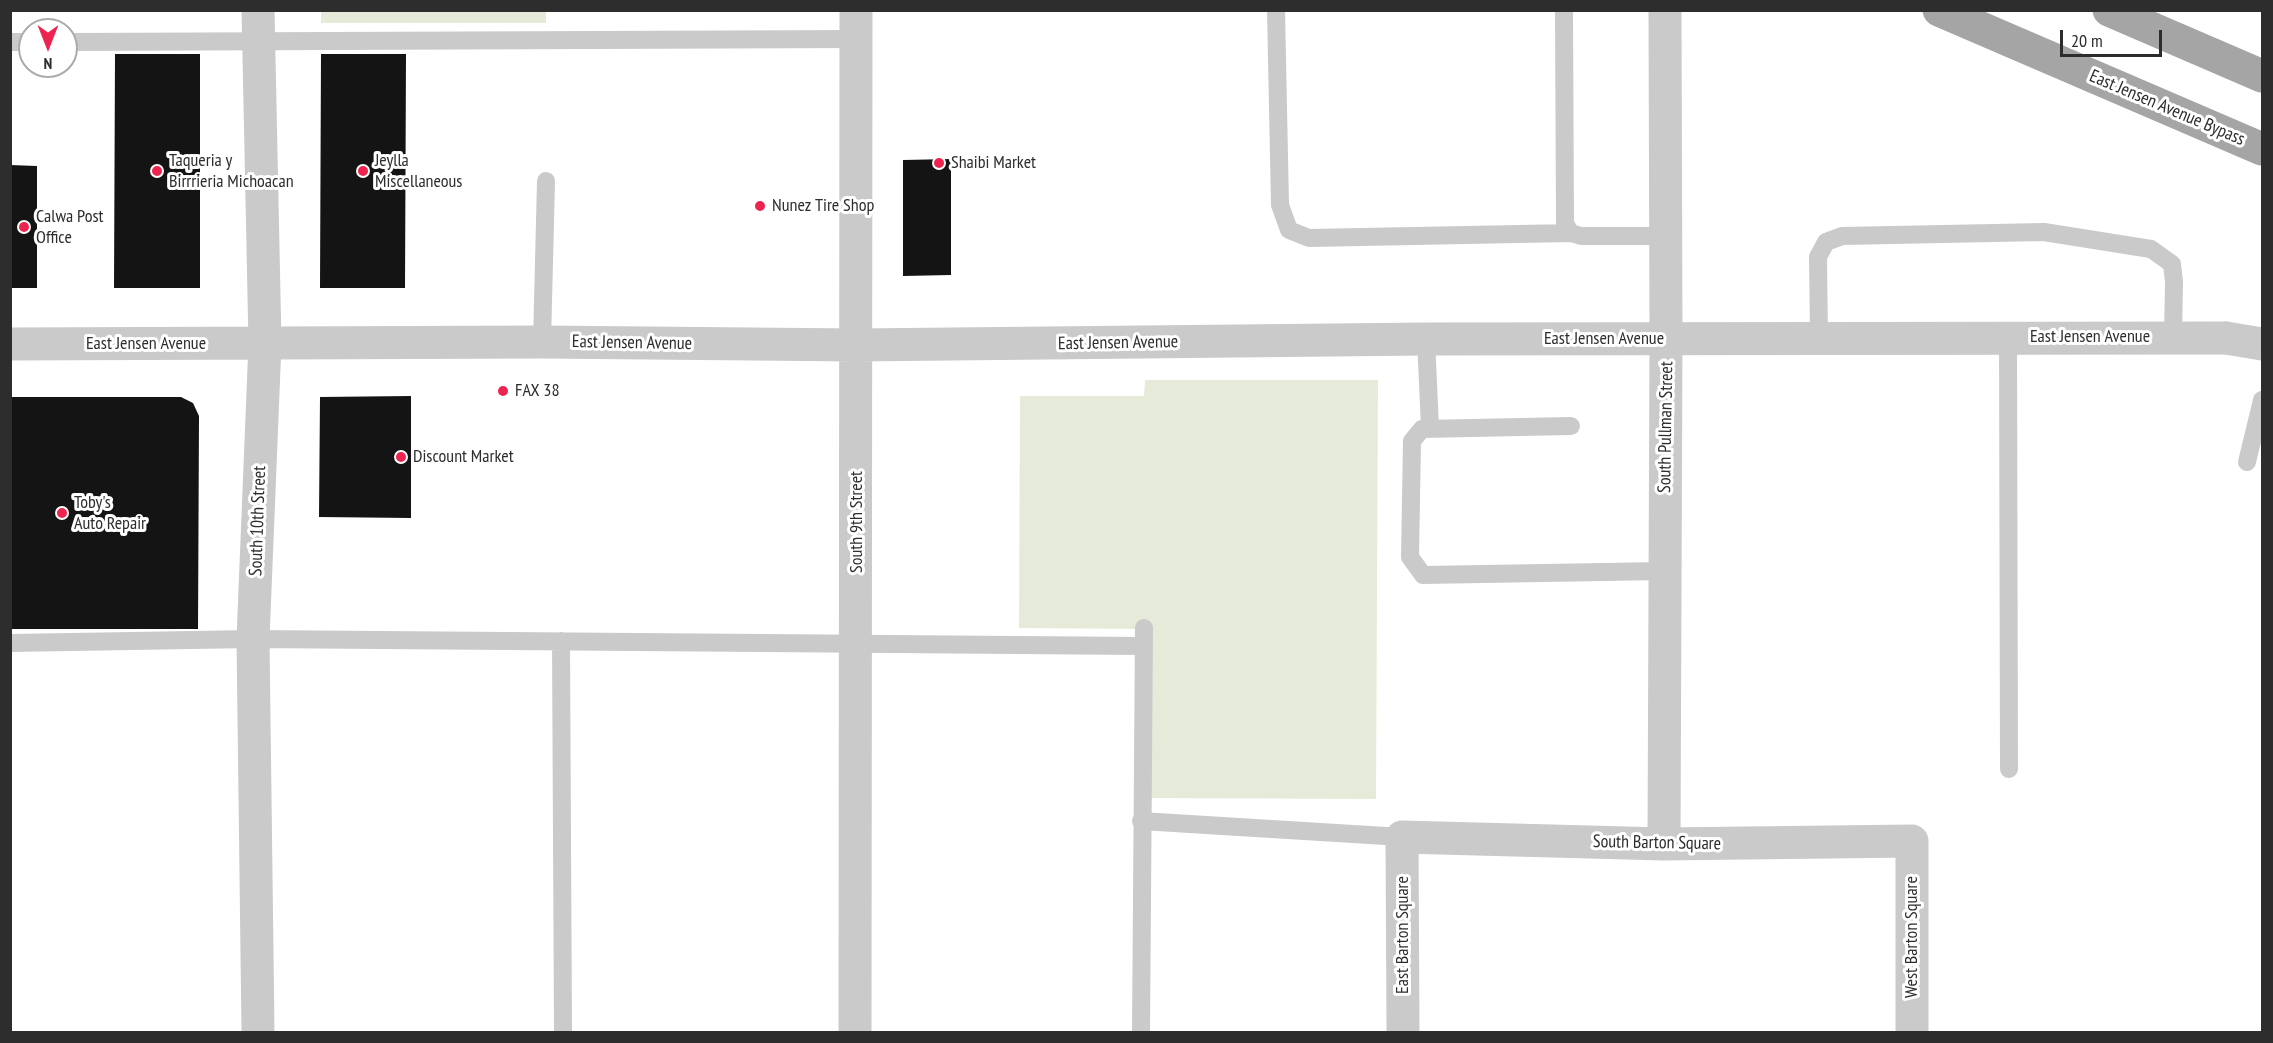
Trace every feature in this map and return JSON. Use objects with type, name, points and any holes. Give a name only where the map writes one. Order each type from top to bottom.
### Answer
[{"type":"main road","name":"East Jensen Avenue Bypass","points":[[1939,10],[2262,149]]},
{"type":"main road","points":[[2109,10],[2262,76]]},
{"type":"street","name":"South Pullman Street","points":[[1664,844],[1665,10]]},
{"type":"street","name":"South 9th Street","points":[[855,1032],[856,25]]},
{"type":"street","name":"South 10th Street","points":[[258,26],[265,344],[253,639],[258,1032]]},
{"type":"street","name":"East Jensen Avenue","points":[[10,344],[542,342],[856,345],[1426,339],[2008,337],[2226,338],[2262,344]]},
{"type":"street","name":"South Barton Square","points":[[1402,837],[1664,844],[1912,841]]},
{"type":"street","name":"East Barton Square","points":[[1402,837],[1403,1032]]},
{"type":"street","name":"West Barton Square","points":[[1912,841],[1912,1032]]},
{"type":"lane","points":[[1276,10],[1280,205],[1289,230],[1309,237],[1571,233],[1581,236],[1665,236]]},
{"type":"lane","points":[[1564,10],[1565,224],[1571,233]]},
{"type":"lane","points":[[78,41],[258,26],[856,25]]},
{"type":"lane","points":[[542,342],[546,181]]},
{"type":"lane","points":[[1819,338],[1818,257],[1827,242],[1842,236],[2044,232],[2151,249],[2172,264],[2173,337]]},
{"type":"lane","points":[[2008,337],[2009,769]]},
{"type":"lane","points":[[1426,339],[1430,428]]},
{"type":"lane","points":[[2247,462],[2262,400]]},
{"type":"lane","points":[[1571,426],[1422,429],[1412,441],[1410,557],[1423,574],[1664,571]]},
{"type":"lane","points":[[10,643],[253,639],[856,644],[1144,637],[1141,1032]]},
{"type":"lane","points":[[561,641],[563,1032]]},
{"type":"lane","points":[[1141,821],[1402,837]]},
{"type":"green space","points":[[321,11],[546,11],[546,23],[321,23]]},
{"type":"green space","points":[[1145,380],[1378,380],[1376,799],[1143,798],[1144,629],[1019,628],[1020,396],[1144,396]]},
{"type":"building","name":"Taqueria y Birrrieria Michoacan","points":[[115,54],[200,54],[200,288],[114,288]]},
{"type":"building","name":"Jeylla Miscellaneous","points":[[321,54],[406,54],[405,288],[320,288]]},
{"type":"building","points":[[951,159],[951,275],[903,276],[903,160]]},
{"type":"building","name":"Calwa Post Office","points":[[10,165],[37,166],[37,288],[10,288]]},
{"type":"building","points":[[411,396],[411,518],[319,517],[320,397]]},
{"type":"building","points":[[10,397],[181,397],[193,403],[199,416],[198,629],[10,629]]},
{"type":"place","name":"Shaibi Market","points":[[939,163]]},
{"type":"place","name":"Taqueria y Birrrieria Michoacan","points":[[157,171]]},
{"type":"place","name":"Jeylla Miscellaneous","points":[[363,171]]},
{"type":"place","name":"Nunez Tire Shop","points":[[760,206]]},
{"type":"place","name":"Calwa Post Office","points":[[24,227]]},
{"type":"place","name":"FAX 38","points":[[503,391]]},
{"type":"place","name":"Discount Market","points":[[401,457]]},
{"type":"place","name":"Toby's Auto Repair","points":[[62,513]]}]
